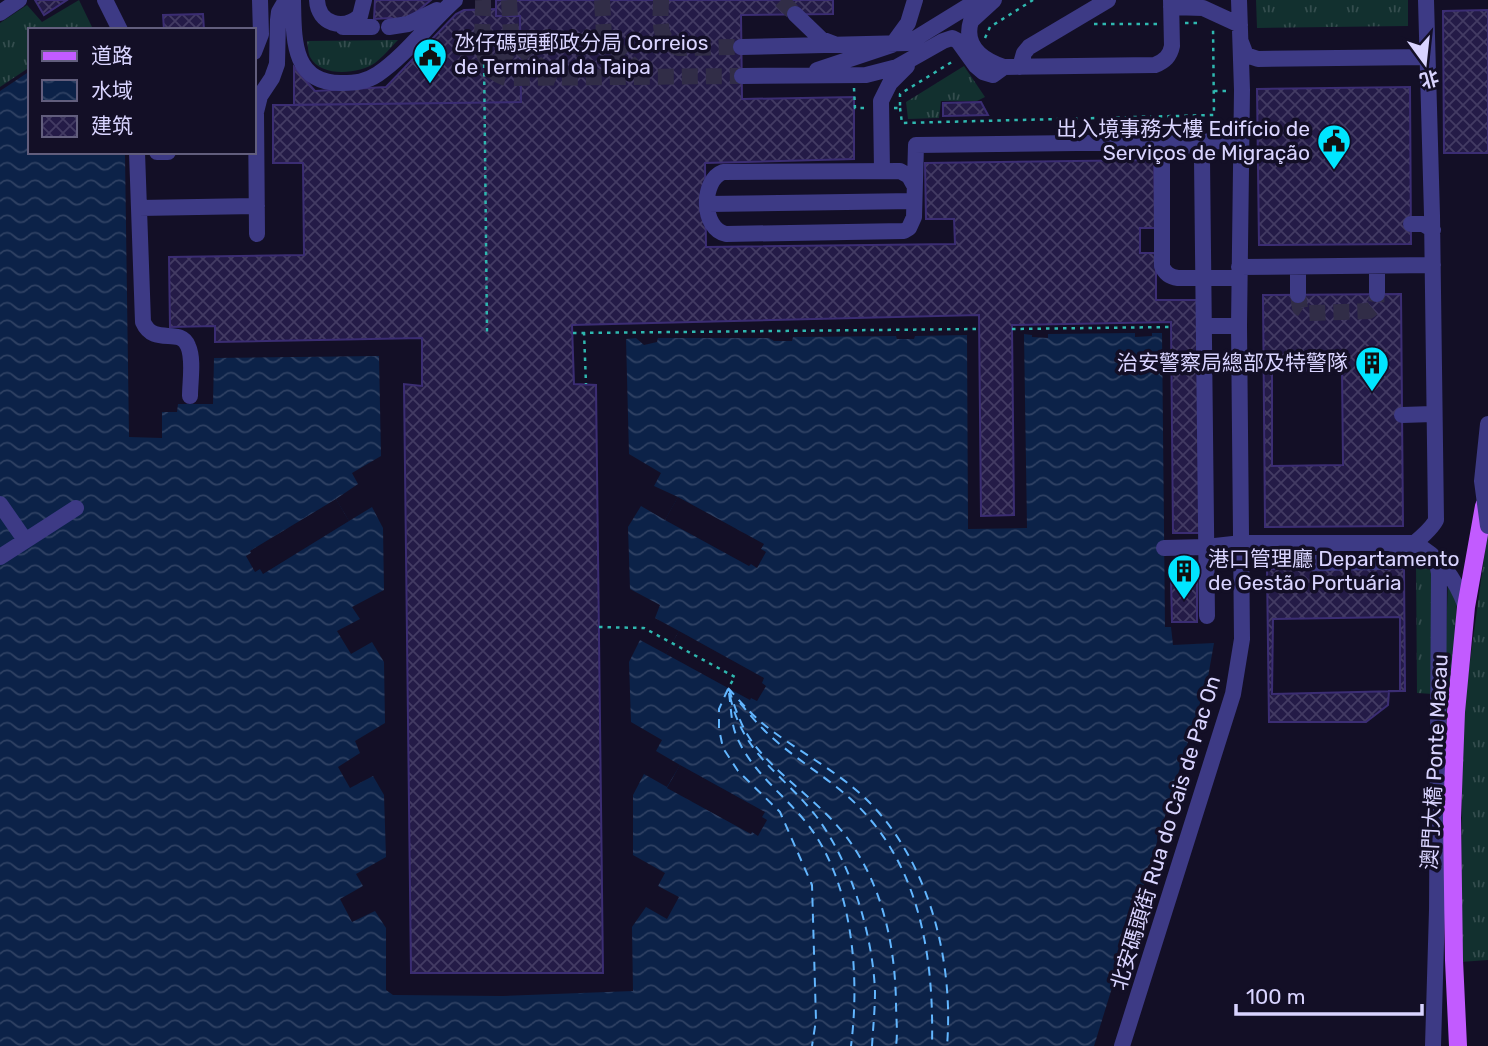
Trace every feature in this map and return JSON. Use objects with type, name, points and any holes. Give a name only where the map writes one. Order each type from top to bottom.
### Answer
[{"type":"main road","name":"澳門大橋 Ponte Macau","points":[[1458,1046],[1452,860],[1456,712],[1466,607],[1488,482]]},
{"type":"street","points":[[0,13],[19,0]]},
{"type":"street","points":[[105,0],[119,28]]},
{"type":"street","points":[[256,48],[262,27],[260,0]]},
{"type":"street","points":[[257,234],[256,112],[277,64],[279,12],[286,0]]},
{"type":"street","points":[[293,0],[294,37],[303,67],[314,76],[330,83],[358,82],[378,74],[395,61],[453,1]]},
{"type":"street","points":[[316,0],[319,17],[327,24],[337,27],[364,10]]},
{"type":"street","points":[[892,45],[908,23],[915,0]]},
{"type":"street","points":[[802,75],[892,45],[916,40],[978,0]]},
{"type":"street","points":[[970,51],[969,24],[994,0]]},
{"type":"street","points":[[1012,67],[1029,47],[1108,0]]},
{"type":"street","name":"北安碼頭街 Rua do Cais de Pac On","points":[[1122,1046],[1233,694],[1242,639],[1239,0]]},
{"type":"street","points":[[1164,548],[1242,543],[1414,543],[1428,533],[1436,520],[1433,265],[1425,223],[1426,0]]},
{"type":"street","points":[[389,27],[418,21],[453,1]]},
{"type":"street","points":[[741,76],[854,75],[886,71],[952,38],[983,59],[1012,67],[1155,65],[1171,53],[1171,3],[1203,8],[1240,25]]},
{"type":"street","points":[[795,14],[821,39],[844,46]]},
{"type":"street","points":[[916,40],[938,44]]},
{"type":"street","points":[[1241,42],[1246,55],[1258,60],[1427,57]]},
{"type":"street","points":[[741,47],[892,45]]},
{"type":"street","points":[[881,105],[890,83],[914,59]]},
{"type":"street","points":[[854,75],[872,84],[881,105],[882,171]]},
{"type":"street","points":[[914,193],[909,176],[900,171],[723,172],[710,181],[710,225],[726,234],[898,233],[909,228],[912,223],[914,193],[916,145],[1241,141]]},
{"type":"street","points":[[1162,142],[1162,266],[1168,275],[1203,278],[1298,267],[1433,265]]},
{"type":"street","points":[[1184,142],[1194,145],[1202,159],[1207,616]]},
{"type":"street","points":[[137,154],[143,322],[153,335],[186,341],[190,353],[190,396]]},
{"type":"street","points":[[708,204],[914,193]]},
{"type":"street","points":[[139,208],[257,206]]},
{"type":"street","points":[[1377,266],[1377,294]]},
{"type":"street","points":[[1298,267],[1298,295]]},
{"type":"street","points":[[1204,326],[1239,326]]},
{"type":"street","points":[[1402,415],[1433,414]]},
{"type":"street","points":[[1488,424],[1482,481],[1488,526]]},
{"type":"street","points":[[0,504],[24,540]]},
{"type":"street","points":[[0,557],[76,508]]},
{"type":"street","points":[[1414,543],[1436,559],[1453,578],[1466,607]]},
{"type":"street","points":[[1433,1046],[1437,910],[1439,573],[1436,559]]},
{"type":"path","points":[[1033,0],[990,27],[983,43],[900,94],[902,123],[1214,116],[1213,23],[1094,24]]},
{"type":"path","points":[[484,56],[487,333]]},
{"type":"path","points":[[854,75],[855,108],[881,105],[900,108]]},
{"type":"path","points":[[1012,329],[1172,327]]},
{"type":"path","points":[[573,333],[979,329]]},
{"type":"path","points":[[584,332],[586,384]]},
{"type":"path","points":[[599,627],[644,628],[735,677],[729,688]]},
{"type":"green space","points":[[79,0],[92,27],[28,28],[28,68],[0,87],[0,23],[27,5],[42,22]]},
{"type":"green space","points":[[1256,0],[1408,0],[1408,26],[1257,28]]},
{"type":"green space","points":[[398,40],[368,67],[341,72],[315,64],[309,55],[307,41]]},
{"type":"green space","points":[[964,66],[985,97],[977,101],[941,101],[939,118],[908,119],[906,102]]},
{"type":"green space","points":[[1488,529],[1488,960],[1460,962],[1463,713]]},
{"type":"green space","points":[[1428,564],[1432,575],[1433,694],[1417,693],[1416,565]]},
{"type":"green space","points":[[1448,582],[1457,602],[1445,808],[1443,717]]},
{"type":"water","points":[[28,72],[28,154],[125,155],[129,437],[162,438],[162,412],[177,412],[178,404],[213,404],[214,358],[379,356],[381,456],[352,473],[358,484],[336,499],[349,521],[372,507],[383,528],[384,590],[352,607],[360,619],[337,631],[351,654],[372,642],[384,662],[385,723],[355,741],[360,753],[338,767],[350,788],[373,776],[384,795],[386,857],[356,874],[363,886],[340,899],[352,922],[375,911],[386,928],[386,990],[393,995],[503,996],[633,991],[632,927],[646,907],[667,919],[679,897],[658,886],[665,873],[633,855],[633,795],[644,774],[667,787],[680,765],[656,751],[662,740],[631,722],[629,662],[640,640],[666,654],[679,631],[655,618],[660,605],[630,589],[628,527],[641,506],[665,520],[678,497],[654,486],[661,473],[629,454],[626,339],[636,338],[644,345],[657,342],[658,338],[769,338],[774,341],[792,341],[793,337],[896,336],[897,339],[914,339],[915,336],[967,335],[968,529],[1027,528],[1024,334],[1048,338],[1048,334],[1135,333],[1135,337],[1162,333],[1165,627],[1171,627],[1173,645],[1214,643],[1208,677],[1094,1046],[0,1046],[0,91]]},
{"type":"pier","points":[[678,497],[764,544],[761,549],[766,552],[757,568],[665,520]]},
{"type":"pier","points":[[336,499],[349,521],[263,574],[260,569],[255,572],[246,556],[250,551]]},
{"type":"pier","points":[[679,631],[764,678],[762,683],[766,686],[757,701],[751,698],[750,700],[666,654]]},
{"type":"pier","points":[[680,765],[765,812],[762,817],[767,820],[758,836],[667,788]]},
{"type":"building","points":[[35,0],[67,0],[44,15]]},
{"type":"building","points":[[375,0],[431,0],[408,19],[397,20],[374,19]]},
{"type":"building","points":[[496,0],[833,0],[833,14],[741,15],[742,99],[854,97],[854,159],[705,163],[706,247],[955,244],[954,219],[926,219],[925,163],[1154,160],[1155,228],[1140,228],[1140,253],[1156,253],[1156,300],[1197,300],[1200,533],[1173,533],[1171,322],[1012,325],[1014,515],[981,516],[979,315],[572,325],[574,384],[596,385],[603,973],[411,973],[404,384],[422,386],[422,338],[215,342],[215,326],[170,327],[169,257],[304,255],[303,163],[273,163],[273,105],[521,102],[520,16],[496,16]]},
{"type":"building","points":[[496,9],[496,16],[520,16],[521,102],[294,105],[294,67],[315,91],[386,87],[456,14],[464,10]]},
{"type":"building","points":[[1488,10],[1488,153],[1444,153],[1443,11]]},
{"type":"building","points":[[203,14],[204,28],[164,28],[163,15]]},
{"type":"building","name":"出入境事務大樓 Edifício de Serviços de Migração","points":[[1410,87],[1411,244],[1259,245],[1257,89]]},
{"type":"building","points":[[981,102],[988,115],[943,116],[943,103]]},
{"type":"building","name":"治安警察局總部及特警隊","points":[[1401,294],[1403,526],[1265,527],[1263,295]],"holes":[[[1342,370],[1343,465],[1272,466],[1272,371]]]},
{"type":"building","points":[[1267,569],[1404,569],[1405,691],[1389,691],[1388,705],[1366,722],[1269,722]]},
{"type":"building","name":"港口管理廳 Departamento de Gestão Portuária","points":[[1171,580],[1197,580],[1197,622],[1172,622]]},
{"type":"building","points":[[1400,617],[1400,691],[1272,694],[1273,619]]},
{"type":"ferry route","points":[[728,688],[762,723],[841,778],[866,799],[888,824],[906,851],[933,913],[941,947],[946,980],[947,1046]]},
{"type":"ferry route","points":[[728,689],[719,709],[723,748],[738,771],[780,812],[812,885],[816,1020],[812,1046]]},
{"type":"ferry route","points":[[729,689],[742,724],[753,743],[771,764],[833,821],[849,840],[873,883],[888,930],[892,954],[896,1046]]},
{"type":"ferry route","points":[[729,693],[733,725],[742,748],[759,772],[809,826],[824,849],[835,875],[850,931],[853,961],[854,1019],[851,1046]]},
{"type":"ferry route","points":[[730,696],[744,734],[765,762],[816,816],[829,834],[850,877],[865,923],[873,970],[875,999],[872,1046]]},
{"type":"ferry route","points":[[740,703],[772,737],[856,804],[878,829],[896,857],[919,916],[926,948],[932,1046]]},
{"type":"tunnel","points":[[483,0],[482,34],[485,56],[489,66],[506,78],[742,76]]},
{"type":"tunnel","points":[[509,0],[511,37],[545,72],[557,78]]},
{"type":"tunnel","points":[[602,0],[604,36],[638,71],[650,77]]},
{"type":"tunnel","points":[[661,0],[661,28],[666,40],[672,45],[679,48],[741,47]]},
{"type":"tunnel","points":[[781,0],[795,14]]},
{"type":"tunnel","points":[[484,32],[504,59],[532,78]]},
{"type":"tunnel","points":[[1298,295],[1300,308],[1308,313],[1369,311],[1376,305],[1377,294]]},
{"type":"place","name":"氹仔碼頭郵政分局 Correios de Terminal da Taipa","points":[[430,85]]},
{"type":"place","name":"出入境事務大樓 Edifício de Serviços de Migração","points":[[1334,171]]},
{"type":"place","name":"治安警察局總部及特警隊","points":[[1372,393]]},
{"type":"place","name":"港口管理廳 Departamento de Gestão Portuária","points":[[1184,601]]}]
